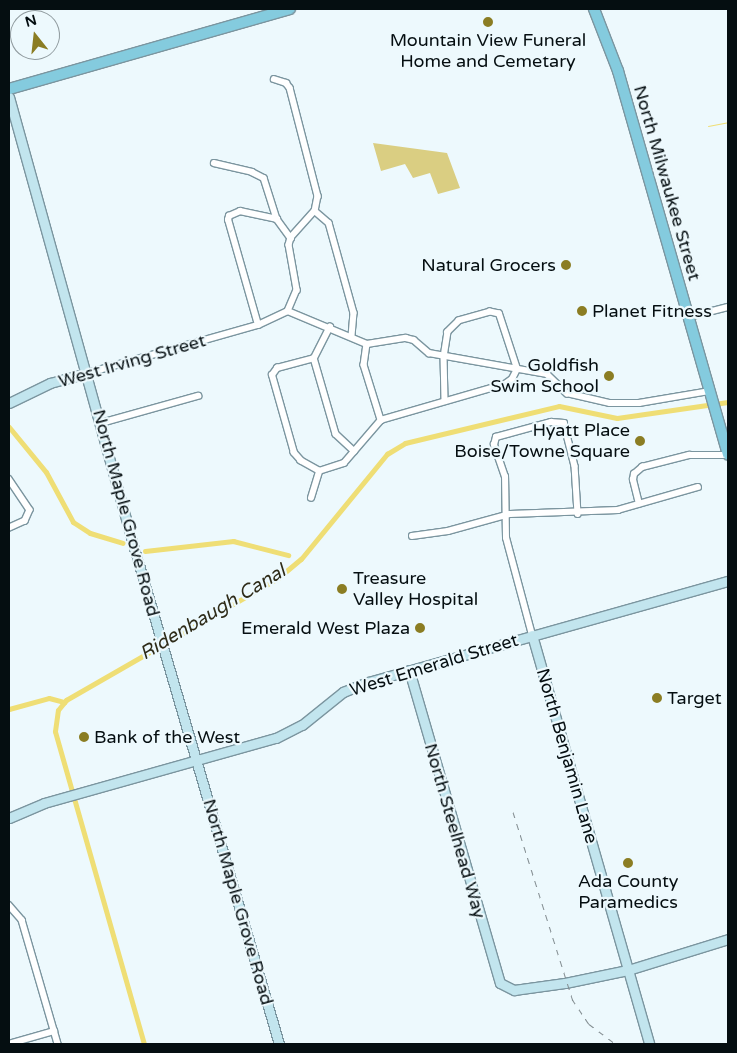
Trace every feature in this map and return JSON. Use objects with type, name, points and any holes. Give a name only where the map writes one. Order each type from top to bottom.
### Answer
[{"type":"main road","points":[[9,89],[290,9]]},
{"type":"main road","name":"North Milwaukee Street","points":[[594,9],[615,62],[728,455]]},
{"type":"main road","name":"North Maple Grove Road","points":[[9,97],[88,373],[134,546],[279,1044]]},
{"type":"main road","name":"West Irving Street","points":[[9,403],[50,383],[88,373]]},
{"type":"main road","name":"West Emerald Street","points":[[9,818],[26,809],[276,738],[302,725],[355,686],[728,580]]},
{"type":"main road","name":"North Benjamin Lane","points":[[532,636],[649,1044]]},
{"type":"main road","name":"North Steelhead Way","points":[[409,670],[496,977],[506,988],[523,990],[628,970]]},
{"type":"main road","points":[[628,970],[728,939]]},
{"type":"street","points":[[274,79],[286,83],[290,88],[317,184],[315,211],[291,238],[289,253],[298,290],[288,311],[352,335],[367,344],[406,338],[414,340],[429,353],[547,374],[566,393],[610,403],[639,403],[710,391]]},
{"type":"street","points":[[214,163],[252,172],[264,178],[277,219],[291,238]]},
{"type":"street","points":[[258,324],[228,220],[233,213],[240,211],[277,219]]},
{"type":"street","points":[[315,211],[329,223],[354,313],[352,335]]},
{"type":"street","points":[[689,317],[728,307]]},
{"type":"street","name":"West Irving Street","points":[[88,373],[258,324],[288,311]]},
{"type":"street","points":[[314,358],[277,368],[272,375],[294,453],[301,461],[319,471],[344,463],[381,420],[505,384],[516,375],[517,369],[502,318],[494,312],[453,325],[448,332],[444,356],[445,401]]},
{"type":"street","points":[[330,327],[314,358],[336,434],[354,451]]},
{"type":"street","points":[[367,344],[364,365],[381,420]]},
{"type":"street","points":[[101,423],[198,396]]},
{"type":"street","name":"North Benjamin Lane","points":[[532,636],[509,556],[505,516],[505,477],[494,445],[496,437],[551,422],[564,423],[575,466],[578,514]]},
{"type":"street","points":[[639,504],[633,480],[634,474],[642,467],[689,456],[728,455]]},
{"type":"street","points":[[311,498],[319,471]]},
{"type":"street","points":[[9,479],[27,503],[28,517],[20,524],[9,528]]},
{"type":"street","points":[[412,536],[505,516],[578,514],[639,504],[698,487]]},
{"type":"street","points":[[9,905],[22,920],[58,1044]]},
{"type":"street","points":[[9,1044],[54,1032]]},
{"type":"shaded area","points":[[373,143],[447,153],[460,188],[438,194],[430,173],[413,178],[405,164],[381,171]]},
{"type":"waterway","points":[[708,126],[728,122]]},
{"type":"waterway","name":"Ridenbaugh Canal","points":[[144,1044],[55,731],[58,710],[66,700],[278,578],[301,559],[387,454],[405,443],[559,406],[617,418],[728,402]]},
{"type":"waterway","points":[[9,427],[46,472],[73,522],[90,533],[122,543]]},
{"type":"waterway","points":[[145,551],[233,541],[288,555]]},
{"type":"waterway","points":[[9,709],[49,698],[64,702]]},
{"type":"railway","points":[[513,812],[574,1004]]},
{"type":"railway","points":[[572,999],[589,1024],[616,1044]]},
{"type":"place","name":"Mountain View Funeral Home and Cemetary","points":[[488,22]]},
{"type":"place","name":"Natural Grocers","points":[[566,265]]},
{"type":"place","name":"Planet Fitness","points":[[582,311]]},
{"type":"place","name":"Goldfish Swim School","points":[[609,376]]},
{"type":"place","name":"Hyatt Place Boise/Towne Square","points":[[640,441]]},
{"type":"place","name":"Treasure Valley Hospital","points":[[342,589]]},
{"type":"place","name":"Emerald West Plaza","points":[[420,628]]},
{"type":"place","name":"Target","points":[[657,698]]},
{"type":"place","name":"Bank of the West","points":[[84,737]]},
{"type":"place","name":"Ada County Paramedics","points":[[628,863]]}]
